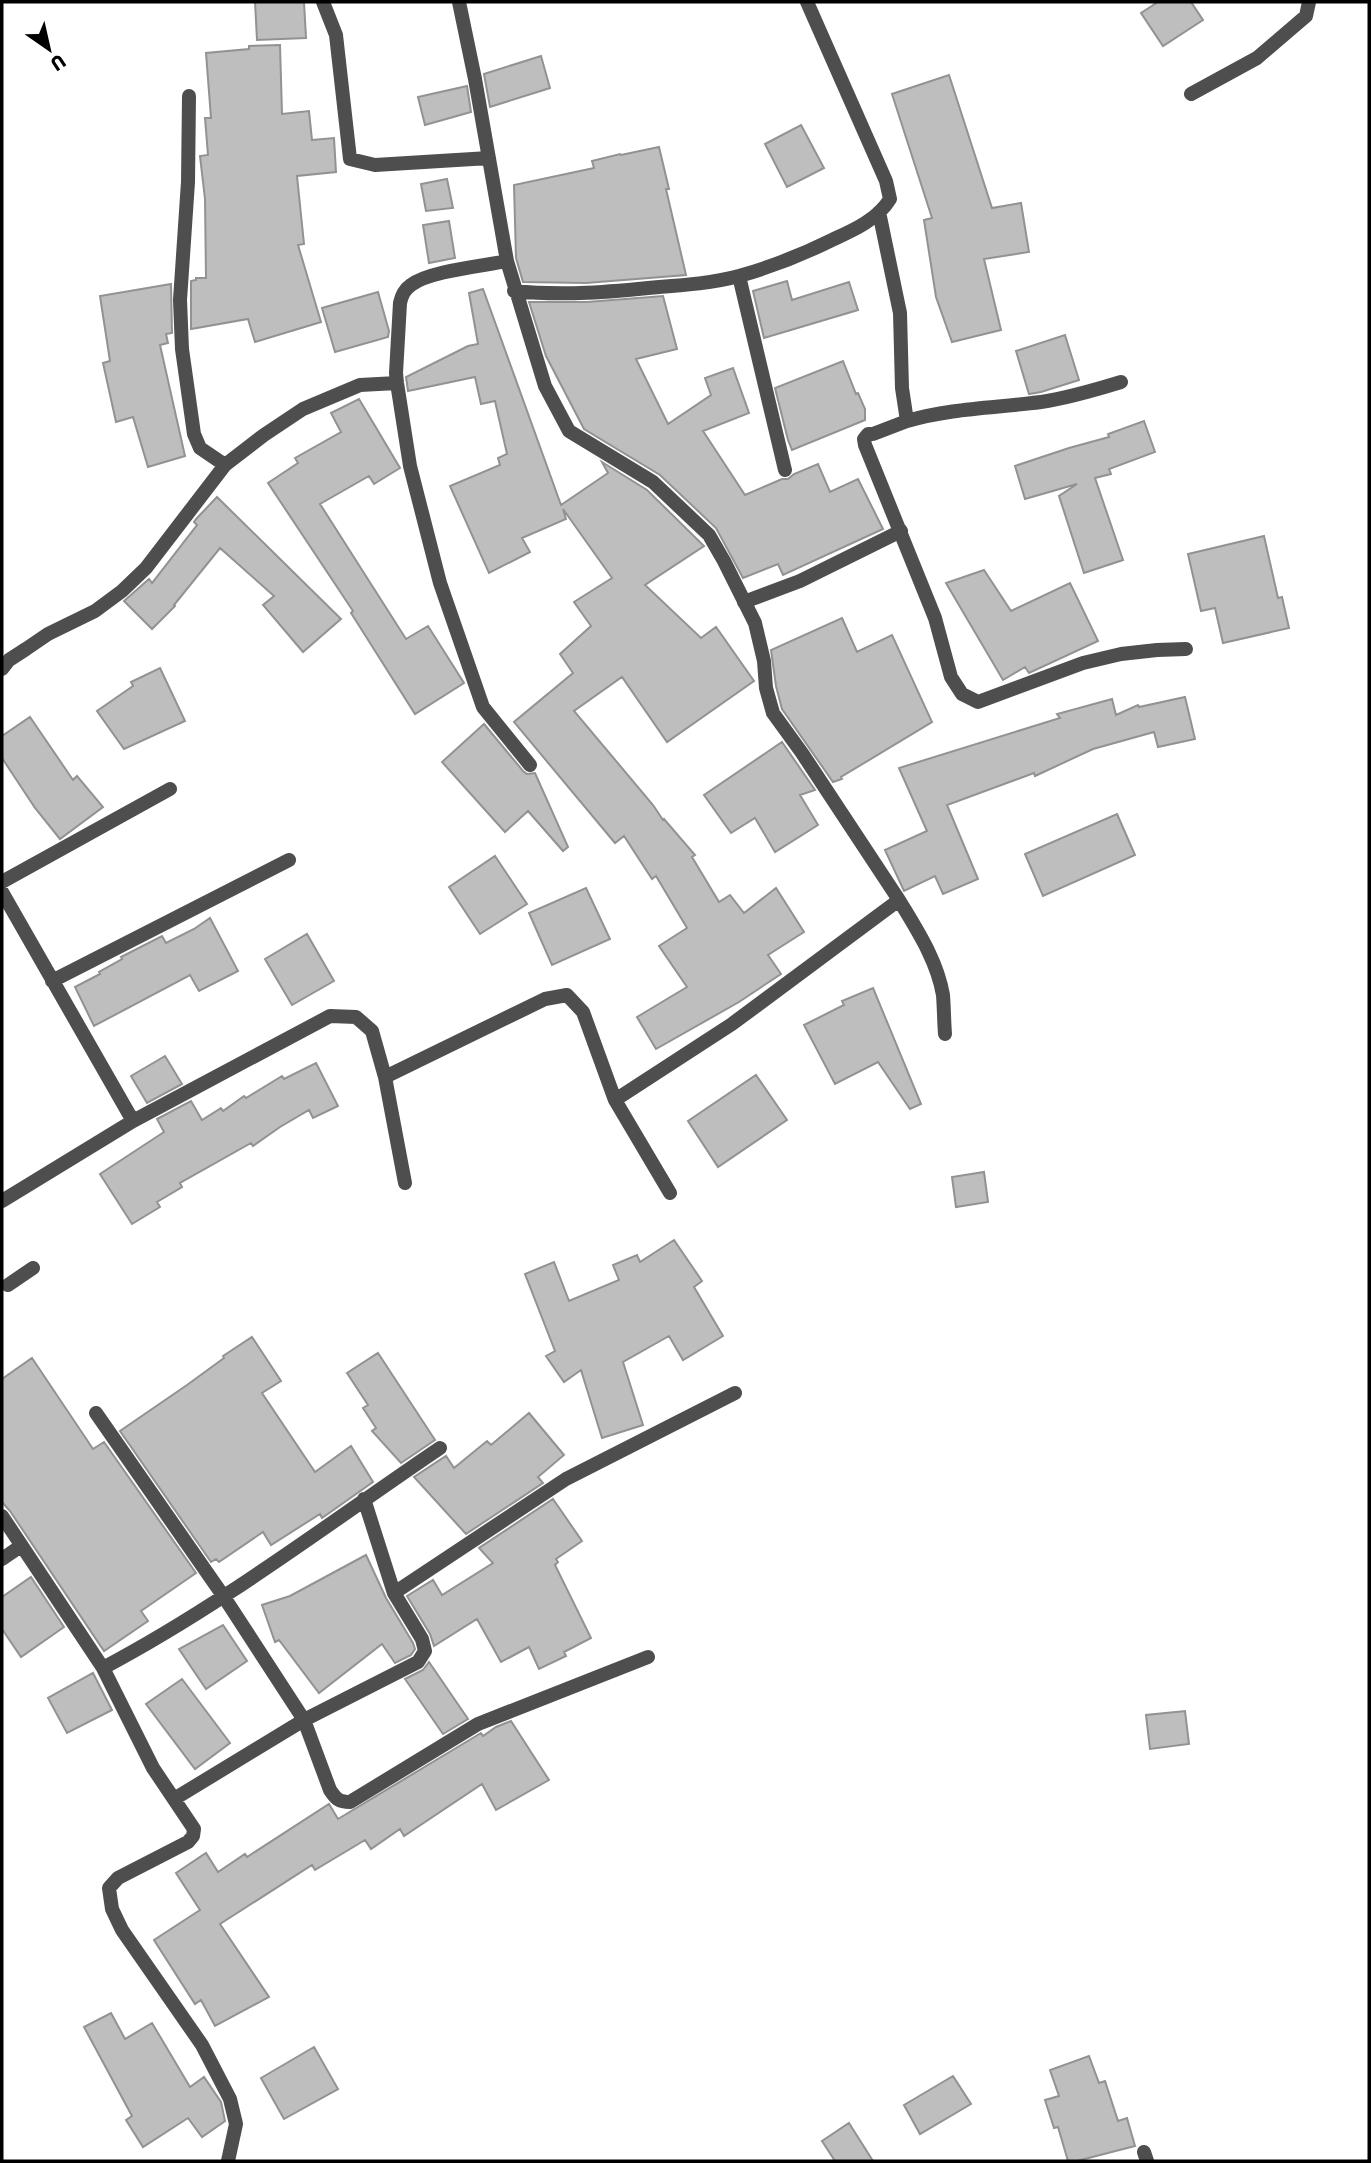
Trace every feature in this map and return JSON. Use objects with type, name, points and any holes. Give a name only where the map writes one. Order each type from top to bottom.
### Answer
[{"type":"street","points":[[323,2],[336,35],[350,159],[375,165],[489,158]]},
{"type":"street","points":[[459,2],[507,261],[545,386],[569,431],[653,482],[709,535],[755,623],[773,713],[802,752],[925,943],[943,995],[945,1034]]},
{"type":"street","points":[[514,291],[606,292],[704,283],[738,276],[817,248],[854,230],[885,208],[890,199],[886,181],[807,2]]},
{"type":"street","points":[[1191,94],[1257,58],[1307,16],[1309,2]]},
{"type":"street","points":[[189,96],[188,182],[180,300],[182,349],[194,435],[200,449],[225,465]]},
{"type":"street","points":[[879,212],[900,313],[906,421]]},
{"type":"street","points":[[507,261],[444,273],[418,280],[409,286],[402,294],[400,303],[396,373],[410,466],[451,619],[483,706],[530,765]]},
{"type":"street","points":[[738,276],[785,470]]},
{"type":"street","points":[[1121,382],[1041,402],[977,407],[906,421],[868,434],[864,439],[873,468],[935,618],[951,677],[962,694],[971,701],[978,702],[1083,663],[1121,654],[1186,649]]},
{"type":"street","points":[[2,669],[9,660],[48,634],[94,611],[122,591],[146,568],[225,465],[264,435],[303,410],[360,385],[397,383]]},
{"type":"street","points":[[744,602],[800,581],[901,531]]},
{"type":"street","points":[[2,882],[170,789]]},
{"type":"street","points":[[52,981],[289,860]]},
{"type":"street","points":[[2,892],[133,1121]]},
{"type":"street","points":[[615,1100],[732,1024],[899,900]]},
{"type":"street","points":[[384,1077],[545,999],[567,995],[583,1012],[615,1100],[670,1194]]},
{"type":"street","points":[[2,1200],[133,1121],[330,1016],[356,1017],[372,1031],[405,1184]]},
{"type":"street","points":[[4,1283],[33,1268]]},
{"type":"street","points":[[394,1593],[566,1479],[735,1393]]},
{"type":"street","points":[[96,1413],[224,1597],[304,1720],[330,1790],[336,1799],[342,1802],[350,1802],[478,1724],[648,1657]]},
{"type":"street","points":[[103,1668],[224,1597],[440,1448]]},
{"type":"street","points":[[174,1799],[304,1720],[418,1662],[425,1651],[422,1639],[394,1593],[364,1499]]},
{"type":"street","points":[[2,1516],[103,1668],[153,1768],[194,1829],[188,1842],[118,1878],[109,1888],[112,1909],[122,1930],[202,2045],[230,2099],[236,2124],[228,2161]]},
{"type":"street","points":[[2,1559],[21,1545]]},
{"type":"building","points":[[255,2],[304,2],[306,38],[257,40]]},
{"type":"building","points":[[1158,2],[1191,2],[1203,20],[1163,46],[1141,13]]},
{"type":"building","points":[[280,45],[282,114],[309,111],[312,140],[334,138],[336,172],[297,176],[304,244],[298,245],[321,322],[255,342],[248,319],[191,329],[191,281],[206,278],[205,199],[200,156],[208,155],[205,118],[211,118],[206,53],[249,49],[249,46]]},
{"type":"building","points":[[541,56],[550,88],[490,107],[484,74]]},
{"type":"building","points":[[949,75],[992,208],[1021,203],[1029,252],[984,259],[1001,330],[952,342],[936,297],[924,220],[932,218],[892,94]]},
{"type":"building","points":[[467,86],[471,112],[425,125],[418,97]]},
{"type":"building","points":[[801,125],[824,168],[787,187],[765,144]]},
{"type":"building","points":[[659,147],[686,275],[586,283],[523,282],[516,258],[514,185],[594,168],[592,161]]},
{"type":"building","points":[[447,179],[453,208],[426,211],[421,184]]},
{"type":"building","points":[[449,221],[455,258],[429,263],[423,225]]},
{"type":"building","points":[[787,281],[792,300],[849,282],[858,310],[764,338],[753,291]]},
{"type":"building","points":[[171,284],[172,333],[166,334],[168,343],[160,345],[185,456],[148,467],[133,417],[116,422],[103,363],[110,361],[100,296]]},
{"type":"building","points":[[483,289],[561,505],[608,473],[602,462],[647,490],[704,546],[645,585],[701,638],[716,627],[754,681],[667,742],[622,677],[574,711],[695,855],[692,857],[719,902],[730,895],[744,913],[776,888],[804,932],[768,955],[781,974],[739,1002],[656,1049],[637,1017],[687,987],[659,946],[687,928],[656,876],[652,879],[624,836],[615,843],[514,722],[573,673],[560,654],[591,626],[574,602],[612,578],[563,509],[566,519],[522,538],[530,552],[489,573],[450,486],[500,465],[498,458],[507,454],[495,401],[481,404],[475,377],[408,391],[406,377],[468,346],[478,344],[469,293]]},
{"type":"building","points":[[378,292],[389,331],[388,337],[335,352],[322,308]]},
{"type":"building","points":[[663,296],[677,349],[636,359],[668,424],[711,395],[705,378],[733,368],[749,413],[703,431],[745,495],[818,464],[830,492],[858,479],[883,529],[783,575],[778,564],[743,578],[716,528],[660,475],[584,429],[546,356],[529,302],[587,302]]},
{"type":"building","points":[[1065,335],[1079,380],[1029,394],[1016,351]]},
{"type":"building","points":[[843,361],[865,409],[865,420],[792,450],[775,388]]},
{"type":"building","points":[[359,399],[400,468],[374,484],[369,476],[320,504],[406,639],[428,626],[464,683],[415,714],[351,613],[353,611],[268,483],[298,463],[295,458],[341,432],[331,413]]},
{"type":"building","points":[[1144,421],[1155,452],[1109,469],[1111,474],[1095,478],[1123,560],[1084,573],[1059,496],[1077,484],[1025,499],[1015,466],[1109,437],[1108,434]]},
{"type":"building","points":[[217,497],[341,619],[303,652],[263,605],[274,596],[220,548],[175,606],[152,629],[124,601],[149,579],[152,583],[197,525],[194,522],[197,518]]},
{"type":"building","points":[[1264,536],[1278,598],[1282,597],[1289,628],[1223,643],[1215,608],[1201,611],[1188,554]]},
{"type":"building","points":[[984,570],[1011,611],[1070,583],[1098,641],[1029,673],[1025,667],[1003,680],[946,583]]},
{"type":"building","points":[[842,618],[857,652],[892,635],[932,722],[833,782],[782,709],[771,650]]},
{"type":"building","points":[[160,668],[185,721],[124,749],[97,711],[133,686],[131,682]]},
{"type":"building","points":[[1185,697],[1195,739],[1158,747],[1154,732],[1093,749],[1035,776],[1034,773],[947,805],[978,879],[943,894],[935,876],[904,891],[885,850],[927,831],[899,768],[1060,718],[1057,714],[1112,699],[1116,715],[1138,705],[1139,707]]},
{"type":"building","points":[[30,717],[73,780],[77,776],[103,807],[60,839],[35,808],[2,758],[2,736]]},
{"type":"building","points":[[484,724],[523,771],[527,774],[535,773],[568,847],[563,851],[528,811],[505,832],[442,762]]},
{"type":"building","points":[[782,742],[815,790],[800,795],[818,825],[775,852],[755,818],[731,833],[704,795]]},
{"type":"building","points":[[1117,814],[1135,855],[1043,896],[1025,854]]},
{"type":"building","points":[[495,856],[527,904],[480,934],[449,887]]},
{"type":"building","points":[[586,888],[610,939],[552,965],[529,913]]},
{"type":"building","points":[[210,918],[238,971],[199,991],[190,975],[94,1026],[75,987],[100,974],[99,972],[122,959],[121,957],[162,936],[166,943]]},
{"type":"building","points":[[307,934],[334,981],[292,1005],[265,959]]},
{"type":"building","points":[[873,988],[921,1104],[910,1109],[878,1062],[835,1084],[804,1025],[844,1005],[842,1001]]},
{"type":"building","points":[[165,1056],[182,1084],[147,1103],[131,1076]]},
{"type":"building","points":[[316,1063],[338,1106],[313,1118],[309,1110],[253,1146],[251,1143],[180,1183],[182,1187],[157,1202],[160,1207],[132,1224],[100,1174],[164,1132],[157,1119],[191,1101],[202,1120],[221,1108],[223,1111],[244,1096],[246,1098],[282,1076],[284,1079]]},
{"type":"building","points":[[756,1075],[787,1120],[718,1167],[688,1121]]},
{"type":"building","points":[[984,1172],[988,1202],[956,1207],[952,1177]]},
{"type":"building","points":[[674,1240],[702,1281],[694,1287],[723,1336],[683,1360],[669,1336],[623,1362],[643,1425],[602,1438],[581,1370],[564,1382],[546,1356],[555,1351],[525,1274],[554,1262],[569,1301],[619,1280],[613,1265],[637,1255],[640,1262]]},
{"type":"building","points":[[252,1337],[281,1381],[262,1393],[315,1472],[351,1446],[373,1482],[322,1518],[320,1514],[271,1545],[263,1532],[219,1562],[216,1559],[211,1562],[120,1431]]},
{"type":"building","points":[[378,1353],[435,1440],[401,1463],[372,1431],[376,1428],[363,1408],[368,1405],[347,1373]]},
{"type":"building","points":[[32,1358],[93,1449],[104,1442],[196,1573],[141,1611],[148,1621],[104,1651],[2,1502],[2,1379]]},
{"type":"building","points":[[529,1413],[564,1455],[538,1477],[543,1483],[466,1534],[414,1477],[446,1456],[454,1468],[487,1441],[491,1445]]},
{"type":"building","points":[[553,1499],[582,1541],[556,1559],[558,1562],[555,1565],[591,1638],[564,1652],[566,1656],[539,1669],[529,1647],[501,1662],[477,1619],[434,1646],[430,1634],[407,1596],[433,1580],[442,1595],[493,1563],[479,1548]]},
{"type":"building","points":[[366,1555],[386,1598],[415,1649],[411,1655],[395,1663],[382,1644],[319,1693],[279,1640],[275,1642],[262,1605],[290,1596]]},
{"type":"building","points":[[31,1577],[64,1627],[21,1657],[2,1629],[2,1597]]},
{"type":"building","points":[[223,1625],[247,1661],[206,1689],[179,1649]]},
{"type":"building","points":[[429,1662],[468,1719],[443,1734],[405,1679],[423,1670]]},
{"type":"building","points":[[93,1673],[112,1710],[67,1733],[48,1698]]},
{"type":"building","points":[[182,1679],[230,1743],[195,1769],[146,1704]]},
{"type":"building","points":[[1185,1711],[1189,1744],[1150,1749],[1146,1715]]},
{"type":"building","points":[[511,1721],[549,1780],[496,1810],[482,1784],[404,1836],[400,1829],[371,1849],[365,1840],[315,1870],[312,1865],[220,1924],[269,1997],[215,2026],[201,2000],[195,2004],[154,1940],[200,1910],[176,1873],[206,1853],[218,1872],[245,1854],[247,1857],[329,1804],[338,1819],[481,1733],[483,1736]]},
{"type":"building","points":[[111,2013],[125,2039],[152,2023],[190,2087],[204,2077],[221,2102],[225,2121],[202,2137],[188,2118],[143,2147],[126,2120],[132,2116],[84,2027]]},
{"type":"building","points":[[314,2047],[338,2089],[284,2119],[261,2078]]},
{"type":"building","points":[[1089,2056],[1099,2083],[1105,2081],[1118,2121],[1127,2118],[1135,2146],[1068,2161],[1058,2127],[1054,2128],[1045,2100],[1059,2096],[1050,2070]]},
{"type":"building","points":[[953,2076],[971,2104],[920,2134],[904,2105]]},
{"type":"building","points":[[849,2123],[873,2161],[835,2161],[822,2141]]}]
